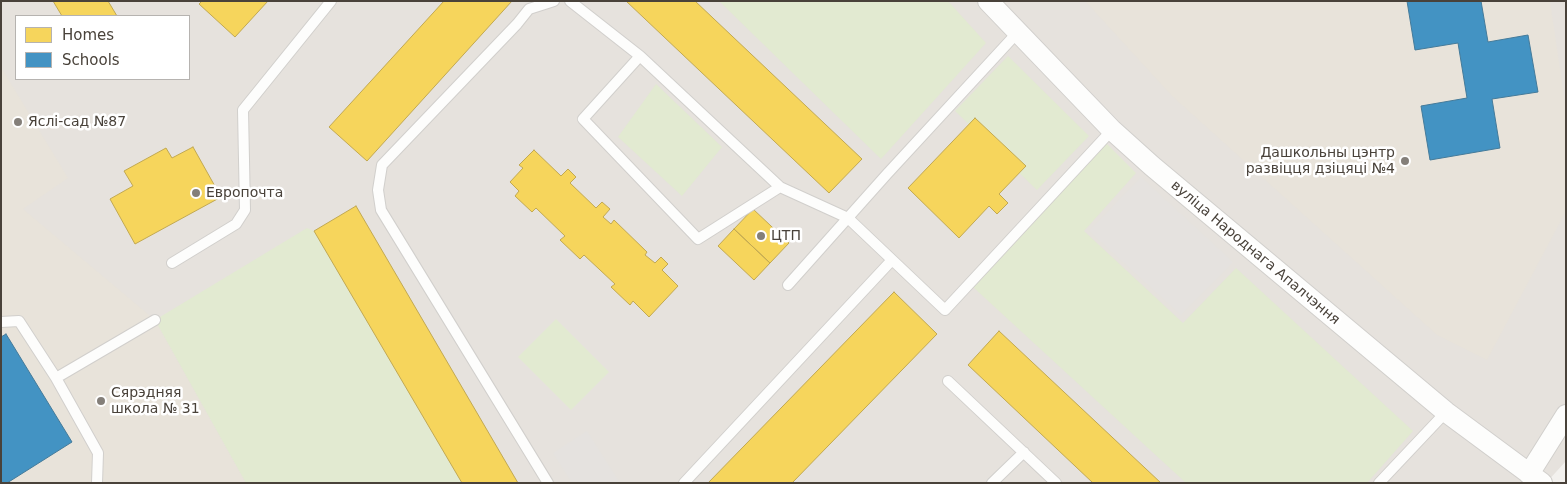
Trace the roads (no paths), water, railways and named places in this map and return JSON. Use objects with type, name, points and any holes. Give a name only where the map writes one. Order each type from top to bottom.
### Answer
[{"type":"street","name":"вуліца Народнага Апалчэння","points":[[988,1],[1112,130],[1152,166],[1446,412],[1535,478]]},
{"type":"street","points":[[1535,478],[1566,415]]},
{"type":"lane","points":[[172,263],[236,224],[241,217],[245,210],[244,110],[331,1]]},
{"type":"lane","points":[[548,483],[386,217],[382,210],[378,190],[382,165],[530,9],[554,1]]},
{"type":"lane","points":[[570,1],[640,56],[780,187],[848,218],[945,310],[1112,130]]},
{"type":"lane","points":[[788,285],[1018,33]]},
{"type":"lane","points":[[640,56],[583,119],[698,239],[780,187]]},
{"type":"lane","points":[[684,483],[892,260]]},
{"type":"lane","points":[[56,378],[154,320]]},
{"type":"lane","points":[[1,322],[20,321],[56,378],[98,453],[97,483]]},
{"type":"lane","points":[[948,381],[1056,483]]},
{"type":"lane","points":[[1379,483],[1446,412]]},
{"type":"lane","points":[[992,483],[1024,452]]},
{"type":"place","name":"Яслі-сад №87","points":[[18,122]]},
{"type":"place","name":"Дашкольны цэнтр развіцця дзіцяці №4","points":[[1405,161]]},
{"type":"place","name":"Европочта","points":[[196,193]]},
{"type":"place","name":"ЦТП","points":[[761,236]]},
{"type":"place","name":"Сярэдняя школа № 31","points":[[101,401]]}]
